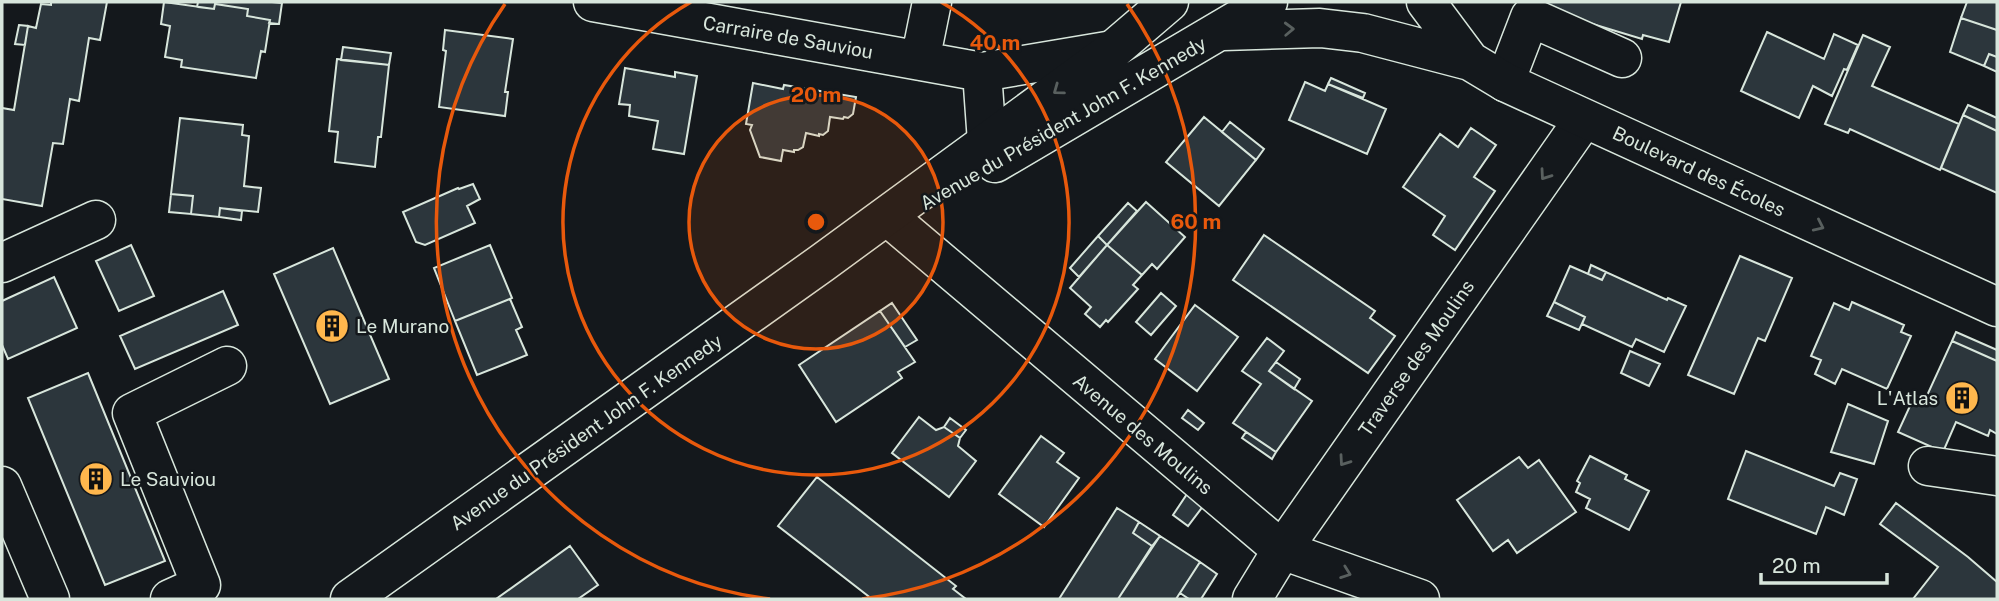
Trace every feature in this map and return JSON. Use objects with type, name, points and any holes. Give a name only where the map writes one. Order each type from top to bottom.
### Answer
[{"type":"main road","name":"Carraire de Sauviou","points":[[593,2],[982,72],[1113,50]]},
{"type":"main road","points":[[920,61],[932,2]]},
{"type":"main road","name":"Avenue du Président John F. Kennedy","points":[[350,599],[822,263],[1113,50],[1169,2]]},
{"type":"main road","name":"Avenue du Président John F. Kennedy","points":[[822,263],[1268,2]]},
{"type":"main road","name":"Boulevard des Écoles","points":[[1426,2],[1470,61],[1505,82],[1997,307]]},
{"type":"main road","points":[[1505,82],[1524,9],[1622,58]]},
{"type":"main road","points":[[1221,31],[1320,28],[1363,33],[1470,61]]},
{"type":"main road","points":[[982,72],[987,142]]},
{"type":"main road","name":"Traverse des Moulins","points":[[1252,599],[1282,550],[1584,119]]},
{"type":"main road","points":[[2,263],[96,220]]},
{"type":"main road","name":"Avenue des Moulins","points":[[894,222],[1282,550],[1420,599]]},
{"type":"main road","points":[[170,599],[201,585],[132,413],[227,366]]},
{"type":"main road","points":[[1928,466],[1997,495]]},
{"type":"main road","points":[[2,485],[50,599]]},
{"type":"building","points":[[51,2],[107,2],[100,40],[89,38],[79,101],[70,99],[63,144],[53,143],[42,206],[2,199],[2,108],[14,110],[28,26],[36,28],[41,4],[51,5]]},
{"type":"building","points":[[164,2],[214,9],[215,4],[248,9],[247,16],[270,20],[265,52],[261,51],[256,78],[181,67],[182,60],[165,57],[170,26],[161,24]]},
{"type":"building","points":[[198,2],[282,3],[279,24],[247,16],[248,9],[215,4],[214,9],[197,7]]},
{"type":"building","points":[[1537,2],[1681,2],[1669,42],[1643,35],[1642,39],[1553,12]]},
{"type":"building","points":[[1967,2],[1997,2],[1997,30],[1961,18]]},
{"type":"building","points":[[1961,18],[1997,30],[1997,57],[1989,54],[1984,66],[1950,52]]},
{"type":"building","points":[[19,25],[28,26],[25,45],[15,44]]},
{"type":"building","points":[[445,30],[513,39],[505,92],[508,92],[505,116],[439,107],[446,51],[443,50]]},
{"type":"building","points":[[1767,32],[1824,59],[1834,34],[1858,45],[1832,96],[1813,86],[1799,118],[1741,91]]},
{"type":"building","points":[[1863,35],[1890,47],[1872,86],[1959,124],[1940,170],[1850,129],[1848,133],[1825,124]]},
{"type":"building","points":[[343,47],[391,53],[389,65],[341,60]]},
{"type":"building","points":[[1989,54],[1997,57],[1997,72],[1984,66]]},
{"type":"building","points":[[337,59],[389,65],[375,167],[335,162],[338,132],[329,131]]},
{"type":"building","points":[[625,68],[675,77],[675,72],[697,76],[684,154],[653,149],[658,121],[629,116],[630,105],[619,104]]},
{"type":"building","points":[[1331,78],[1365,93],[1363,98],[1328,84]]},
{"type":"building","points":[[1305,82],[1325,91],[1328,84],[1386,109],[1367,154],[1289,120]]},
{"type":"building","points":[[753,83],[783,89],[784,85],[856,97],[853,114],[843,119],[830,117],[828,131],[819,136],[806,133],[803,147],[794,152],[783,150],[781,161],[760,157],[750,130],[752,125],[746,124]]},
{"type":"building","points":[[1968,105],[1997,118],[1997,131],[1963,115]]},
{"type":"building","points":[[1963,115],[1997,131],[1997,193],[1941,168]]},
{"type":"building","points":[[1204,117],[1256,160],[1219,206],[1166,162]]},
{"type":"building","points":[[180,118],[243,125],[242,135],[249,136],[244,186],[261,188],[258,212],[220,208],[219,217],[191,214],[193,196],[171,194]]},
{"type":"building","points":[[1230,122],[1264,149],[1256,160],[1222,132]]},
{"type":"building","points":[[1471,128],[1496,145],[1474,177],[1495,191],[1455,250],[1433,235],[1445,216],[1403,187],[1440,134],[1458,147]]},
{"type":"building","points":[[473,184],[480,199],[467,206],[475,223],[425,245],[416,242],[403,212]]},
{"type":"building","points":[[171,194],[193,196],[191,214],[169,212]]},
{"type":"building","points":[[1146,202],[1185,237],[1157,269],[1152,264],[1142,275],[1107,245]]},
{"type":"building","points":[[1128,203],[1137,211],[1107,245],[1098,236]]},
{"type":"building","points":[[220,208],[242,211],[241,220],[219,217]]},
{"type":"building","points":[[1264,235],[1375,311],[1370,318],[1395,336],[1368,373],[1233,280]]},
{"type":"building","points":[[1098,236],[1107,245],[1079,277],[1070,268]]},
{"type":"building","points":[[131,245],[154,296],[119,311],[96,261]]},
{"type":"building","points":[[490,245],[512,298],[455,321],[434,268]]},
{"type":"building","points":[[1107,245],[1142,275],[1133,285],[1138,289],[1108,322],[1106,320],[1100,327],[1085,314],[1091,307],[1070,288]]},
{"type":"building","name":"Le Murano","points":[[333,248],[389,379],[330,404],[274,274]]},
{"type":"building","points":[[1740,256],[1792,278],[1765,341],[1758,338],[1734,394],[1688,375]]},
{"type":"building","points":[[1591,265],[1606,272],[1602,280],[1588,274]]},
{"type":"building","points":[[1570,266],[1602,280],[1606,272],[1686,306],[1664,352],[1636,339],[1632,347],[1582,324],[1585,317],[1554,302]]},
{"type":"building","points":[[54,277],[77,328],[8,359],[2,345],[2,301]]},
{"type":"building","points":[[223,291],[238,325],[135,369],[120,336]]},
{"type":"building","points":[[1161,293],[1176,306],[1151,335],[1136,322]]},
{"type":"building","points":[[510,299],[522,327],[516,330],[527,355],[477,375],[455,321]]},
{"type":"building","points":[[1554,302],[1585,317],[1579,330],[1547,316]]},
{"type":"building","points":[[1852,302],[1904,325],[1901,332],[1911,336],[1887,389],[1842,369],[1835,384],[1815,374],[1821,360],[1811,356],[1834,303],[1849,310]]},
{"type":"building","points":[[892,303],[917,340],[905,347],[880,311]]},
{"type":"building","points":[[1195,305],[1238,337],[1197,391],[1155,359]]},
{"type":"building","points":[[880,311],[915,362],[898,372],[902,378],[836,422],[799,365]]},
{"type":"building","points":[[1956,332],[1997,350],[1997,361],[1952,341]]},
{"type":"building","points":[[1267,338],[1284,351],[1269,371],[1312,401],[1276,452],[1233,423],[1261,384],[1242,371]]},
{"type":"building","name":"L'Atlas","points":[[1952,341],[1997,361],[1997,434],[1990,430],[1988,436],[1956,422],[1943,452],[1898,432],[1915,395],[1925,400]]},
{"type":"building","points":[[1630,351],[1660,364],[1649,386],[1621,373]]},
{"type":"building","points":[[1276,362],[1300,379],[1294,389],[1269,371]]},
{"type":"building","name":"Le Sauviou","points":[[88,373],[165,561],[105,585],[28,398]]},
{"type":"building","points":[[1848,404],[1888,421],[1874,464],[1831,452]]},
{"type":"building","points":[[1188,410],[1204,423],[1198,430],[1182,418]]},
{"type":"building","points":[[919,417],[936,430],[944,427],[960,438],[958,446],[976,461],[949,497],[892,453]]},
{"type":"building","points":[[950,418],[966,430],[960,438],[944,427]]},
{"type":"building","points":[[1246,432],[1276,452],[1272,459],[1242,438]]},
{"type":"building","points":[[1041,436],[1064,453],[1057,462],[1079,478],[1044,527],[999,494]]},
{"type":"building","points":[[1746,451],[1834,486],[1840,473],[1857,479],[1844,515],[1826,507],[1816,534],[1728,499]]},
{"type":"building","points":[[1590,456],[1627,475],[1625,479],[1649,491],[1629,530],[1586,508],[1590,499],[1576,492],[1580,483],[1577,481]]},
{"type":"building","points":[[1519,457],[1528,468],[1539,460],[1576,512],[1517,553],[1508,540],[1493,551],[1457,500]]},
{"type":"building","points":[[817,477],[956,586],[953,589],[966,599],[872,599],[778,526]]},
{"type":"building","points":[[1191,488],[1207,501],[1188,526],[1173,515]]},
{"type":"building","points":[[1896,503],[1997,582],[1997,599],[1913,599],[1938,567],[1880,524]]},
{"type":"building","points":[[1117,508],[1139,522],[1133,533],[1152,546],[1118,599],[1059,599]]},
{"type":"building","points":[[1139,522],[1160,536],[1152,546],[1133,533]]},
{"type":"building","points":[[1160,536],[1200,562],[1176,599],[1118,599]]},
{"type":"building","points":[[570,546],[598,585],[578,599],[496,599]]},
{"type":"building","points":[[1200,562],[1217,574],[1201,599],[1189,599],[1180,593]]},
{"type":"place","name":"Le Murano","points":[[332,326]]},
{"type":"place","name":"L'Atlas","points":[[1962,398]]},
{"type":"place","name":"Le Sauviou","points":[[96,479]]}]
